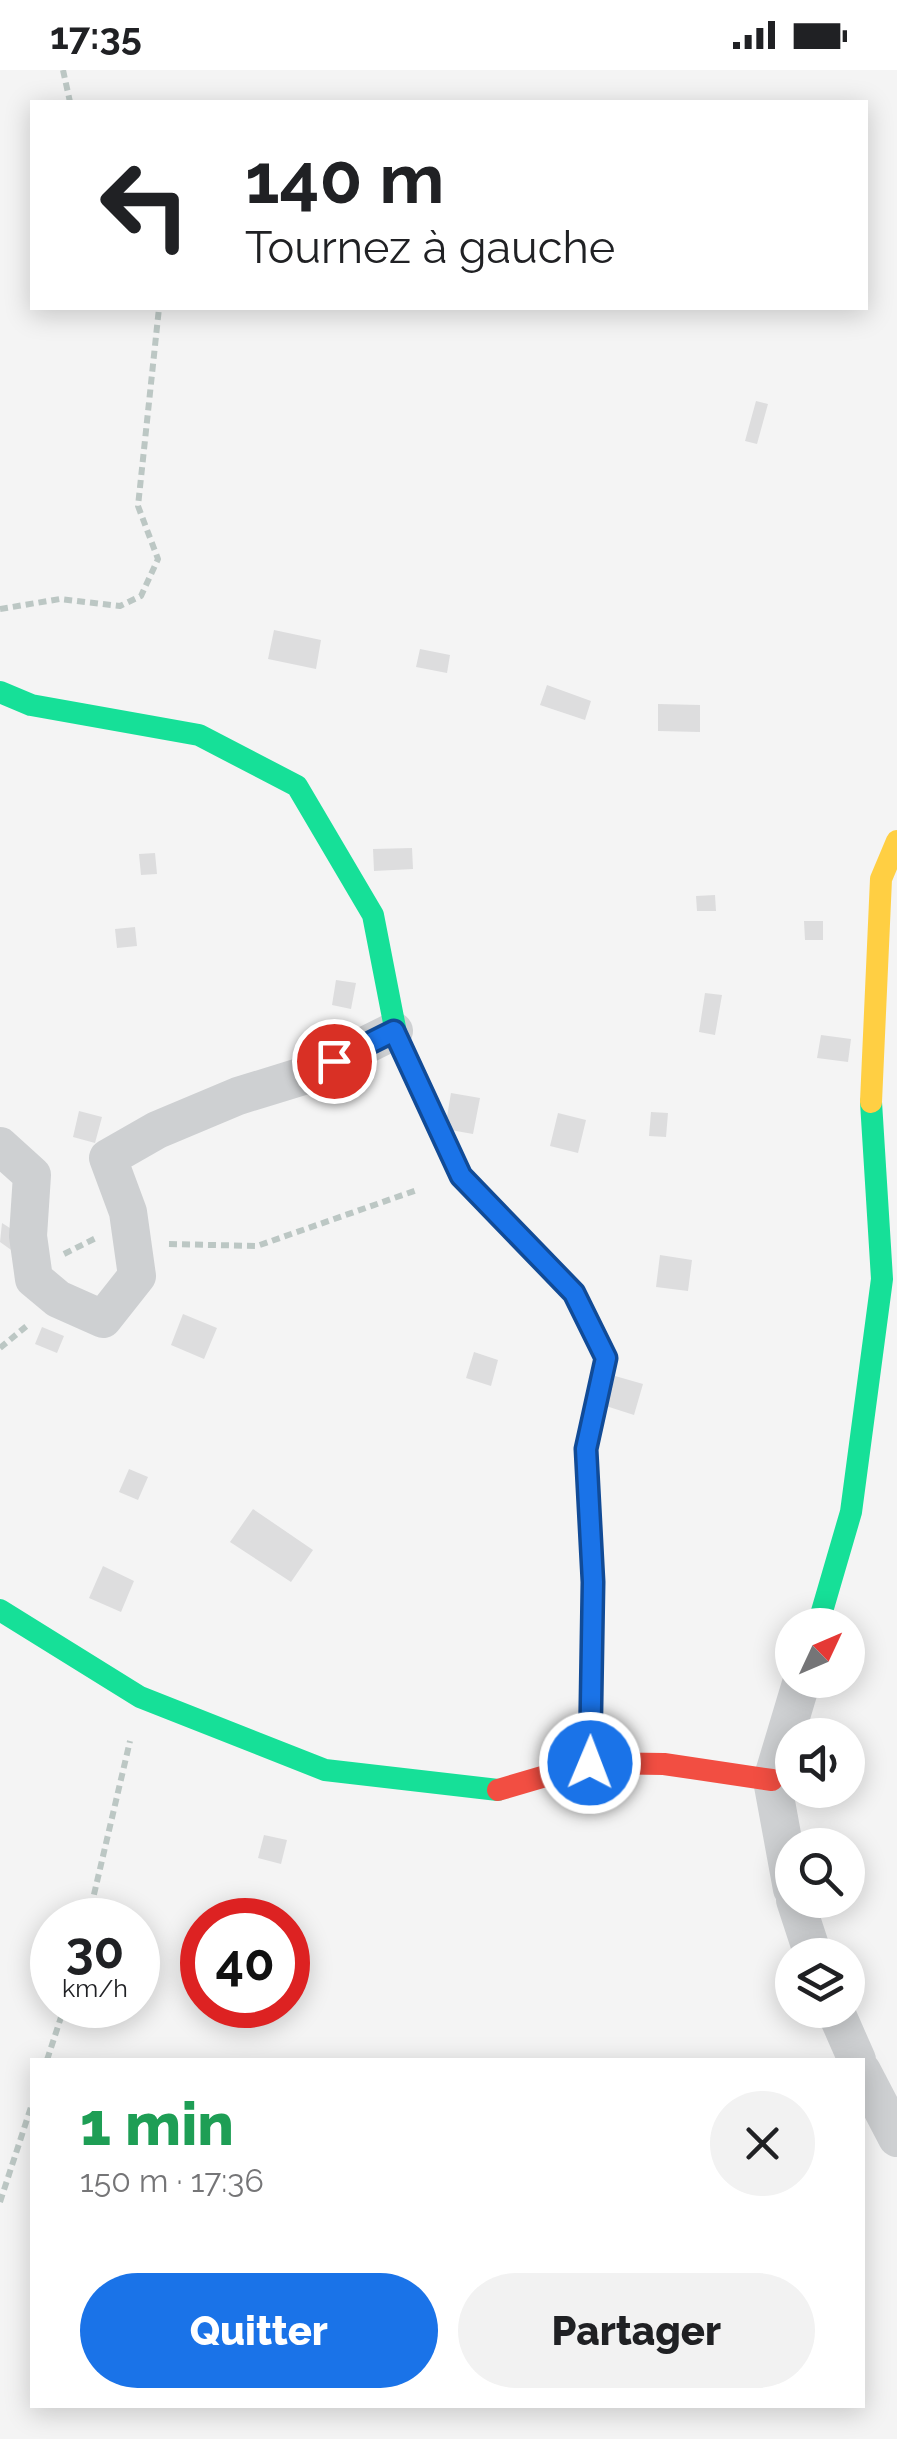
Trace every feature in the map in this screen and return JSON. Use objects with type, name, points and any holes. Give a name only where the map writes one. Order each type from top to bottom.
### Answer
[{"type":"street","points":[[0,692],[32,704],[199,735],[297,786],[372,914],[394,1031],[461,1176],[574,1293],[606,1358],[586,1449],[593,1582],[590,1763]]},
{"type":"street","points":[[823,1608],[851,1512],[882,1278],[870,1097],[880,878],[897,841]]},
{"type":"street","points":[[0,1146],[32,1175],[28,1236],[34,1279],[58,1299],[102,1319],[137,1276],[128,1212],[108,1158],[157,1130],[238,1096],[303,1076],[394,1031]]},
{"type":"street","points":[[0,1610],[140,1697],[324,1770],[491,1792],[590,1763],[664,1764],[772,1780]]},
{"type":"street","points":[[781,1828],[772,1780],[797,1698]]},
{"type":"street","points":[[843,2028],[856,2058]]},
{"type":"street","points":[[865,2077],[897,2138]]},
{"type":"path","points":[[64,70],[70,100]]},
{"type":"path","points":[[0,609],[60,598],[120,606],[142,596],[158,559],[138,506],[159,310]]},
{"type":"path","points":[[33,1267],[98,1237],[133,1246],[257,1246],[356,1208],[461,1176]]},
{"type":"path","points":[[93,1898],[140,1697]]},
{"type":"path","points":[[48,2058],[57,2028]]},
{"type":"path","points":[[0,2202],[30,2110]]},
{"type":"building","points":[[756,401],[768,404],[757,444],[745,441]]},
{"type":"building","points":[[274,630],[321,640],[316,669],[268,659]]},
{"type":"building","points":[[420,649],[450,655],[447,673],[416,667]]},
{"type":"building","points":[[547,685],[591,701],[585,720],[540,705]]},
{"type":"building","points":[[658,704],[700,705],[700,732],[658,731]]},
{"type":"building","points":[[412,848],[413,869],[374,871],[373,849]]},
{"type":"building","points":[[155,853],[157,874],[141,875],[139,854]]},
{"type":"building","points":[[715,895],[716,911],[697,911],[696,896]]},
{"type":"building","points":[[804,921],[823,921],[823,940],[805,940]]},
{"type":"building","points":[[135,927],[137,946],[117,948],[115,929]]},
{"type":"building","points":[[336,980],[356,983],[351,1009],[332,1005]]},
{"type":"building","points":[[705,993],[722,995],[715,1035],[699,1032]]},
{"type":"building","points":[[821,1035],[851,1039],[848,1062],[817,1058]]},
{"type":"building","points":[[451,1093],[480,1098],[473,1134],[445,1129]]},
{"type":"building","points":[[79,1111],[102,1117],[95,1143],[73,1137]]},
{"type":"building","points":[[651,1112],[668,1113],[666,1137],[649,1136]]},
{"type":"building","points":[[558,1113],[586,1120],[578,1153],[550,1146]]},
{"type":"building","points":[[2,1223],[24,1237],[14,1252],[0,1242]]},
{"type":"building","points":[[660,1255],[692,1260],[688,1291],[656,1287]]},
{"type":"building","points":[[183,1314],[217,1328],[204,1359],[171,1345]]},
{"type":"building","points":[[42,1327],[64,1336],[57,1353],[35,1344]]},
{"type":"building","points":[[474,1352],[498,1360],[491,1386],[466,1378]]},
{"type":"building","points":[[615,1376],[643,1384],[634,1415],[606,1406]]},
{"type":"building","points":[[129,1469],[148,1477],[138,1500],[119,1492]]},
{"type":"building","points":[[253,1509],[313,1550],[291,1582],[230,1542]]},
{"type":"building","points":[[103,1566],[134,1581],[121,1612],[89,1598]]},
{"type":"building","points":[[264,1835],[287,1840],[281,1864],[258,1858]]},
{"type":"traffic: fast","points":[[0,692],[31,705],[199,735],[297,786],[373,915],[397,1038]]},
{"type":"traffic: fast","points":[[823,1608],[851,1512],[882,1279],[871,1102]]},
{"type":"traffic: fast","points":[[590,1763],[593,1582],[586,1449],[603,1371]]},
{"type":"traffic: fast","points":[[0,1610],[140,1697],[325,1770],[498,1790]]},
{"type":"traffic: slow","points":[[871,1102],[881,879],[897,841]]},
{"type":"traffic: jam","points":[[397,1038],[461,1176],[574,1293],[606,1359],[603,1371]]},
{"type":"traffic: jam","points":[[498,1790],[590,1763],[664,1764],[772,1780]]},
{"type":"route","points":[[334,1061],[394,1031],[461,1176],[574,1293],[606,1358],[586,1449],[593,1582],[590,1763]]}]
